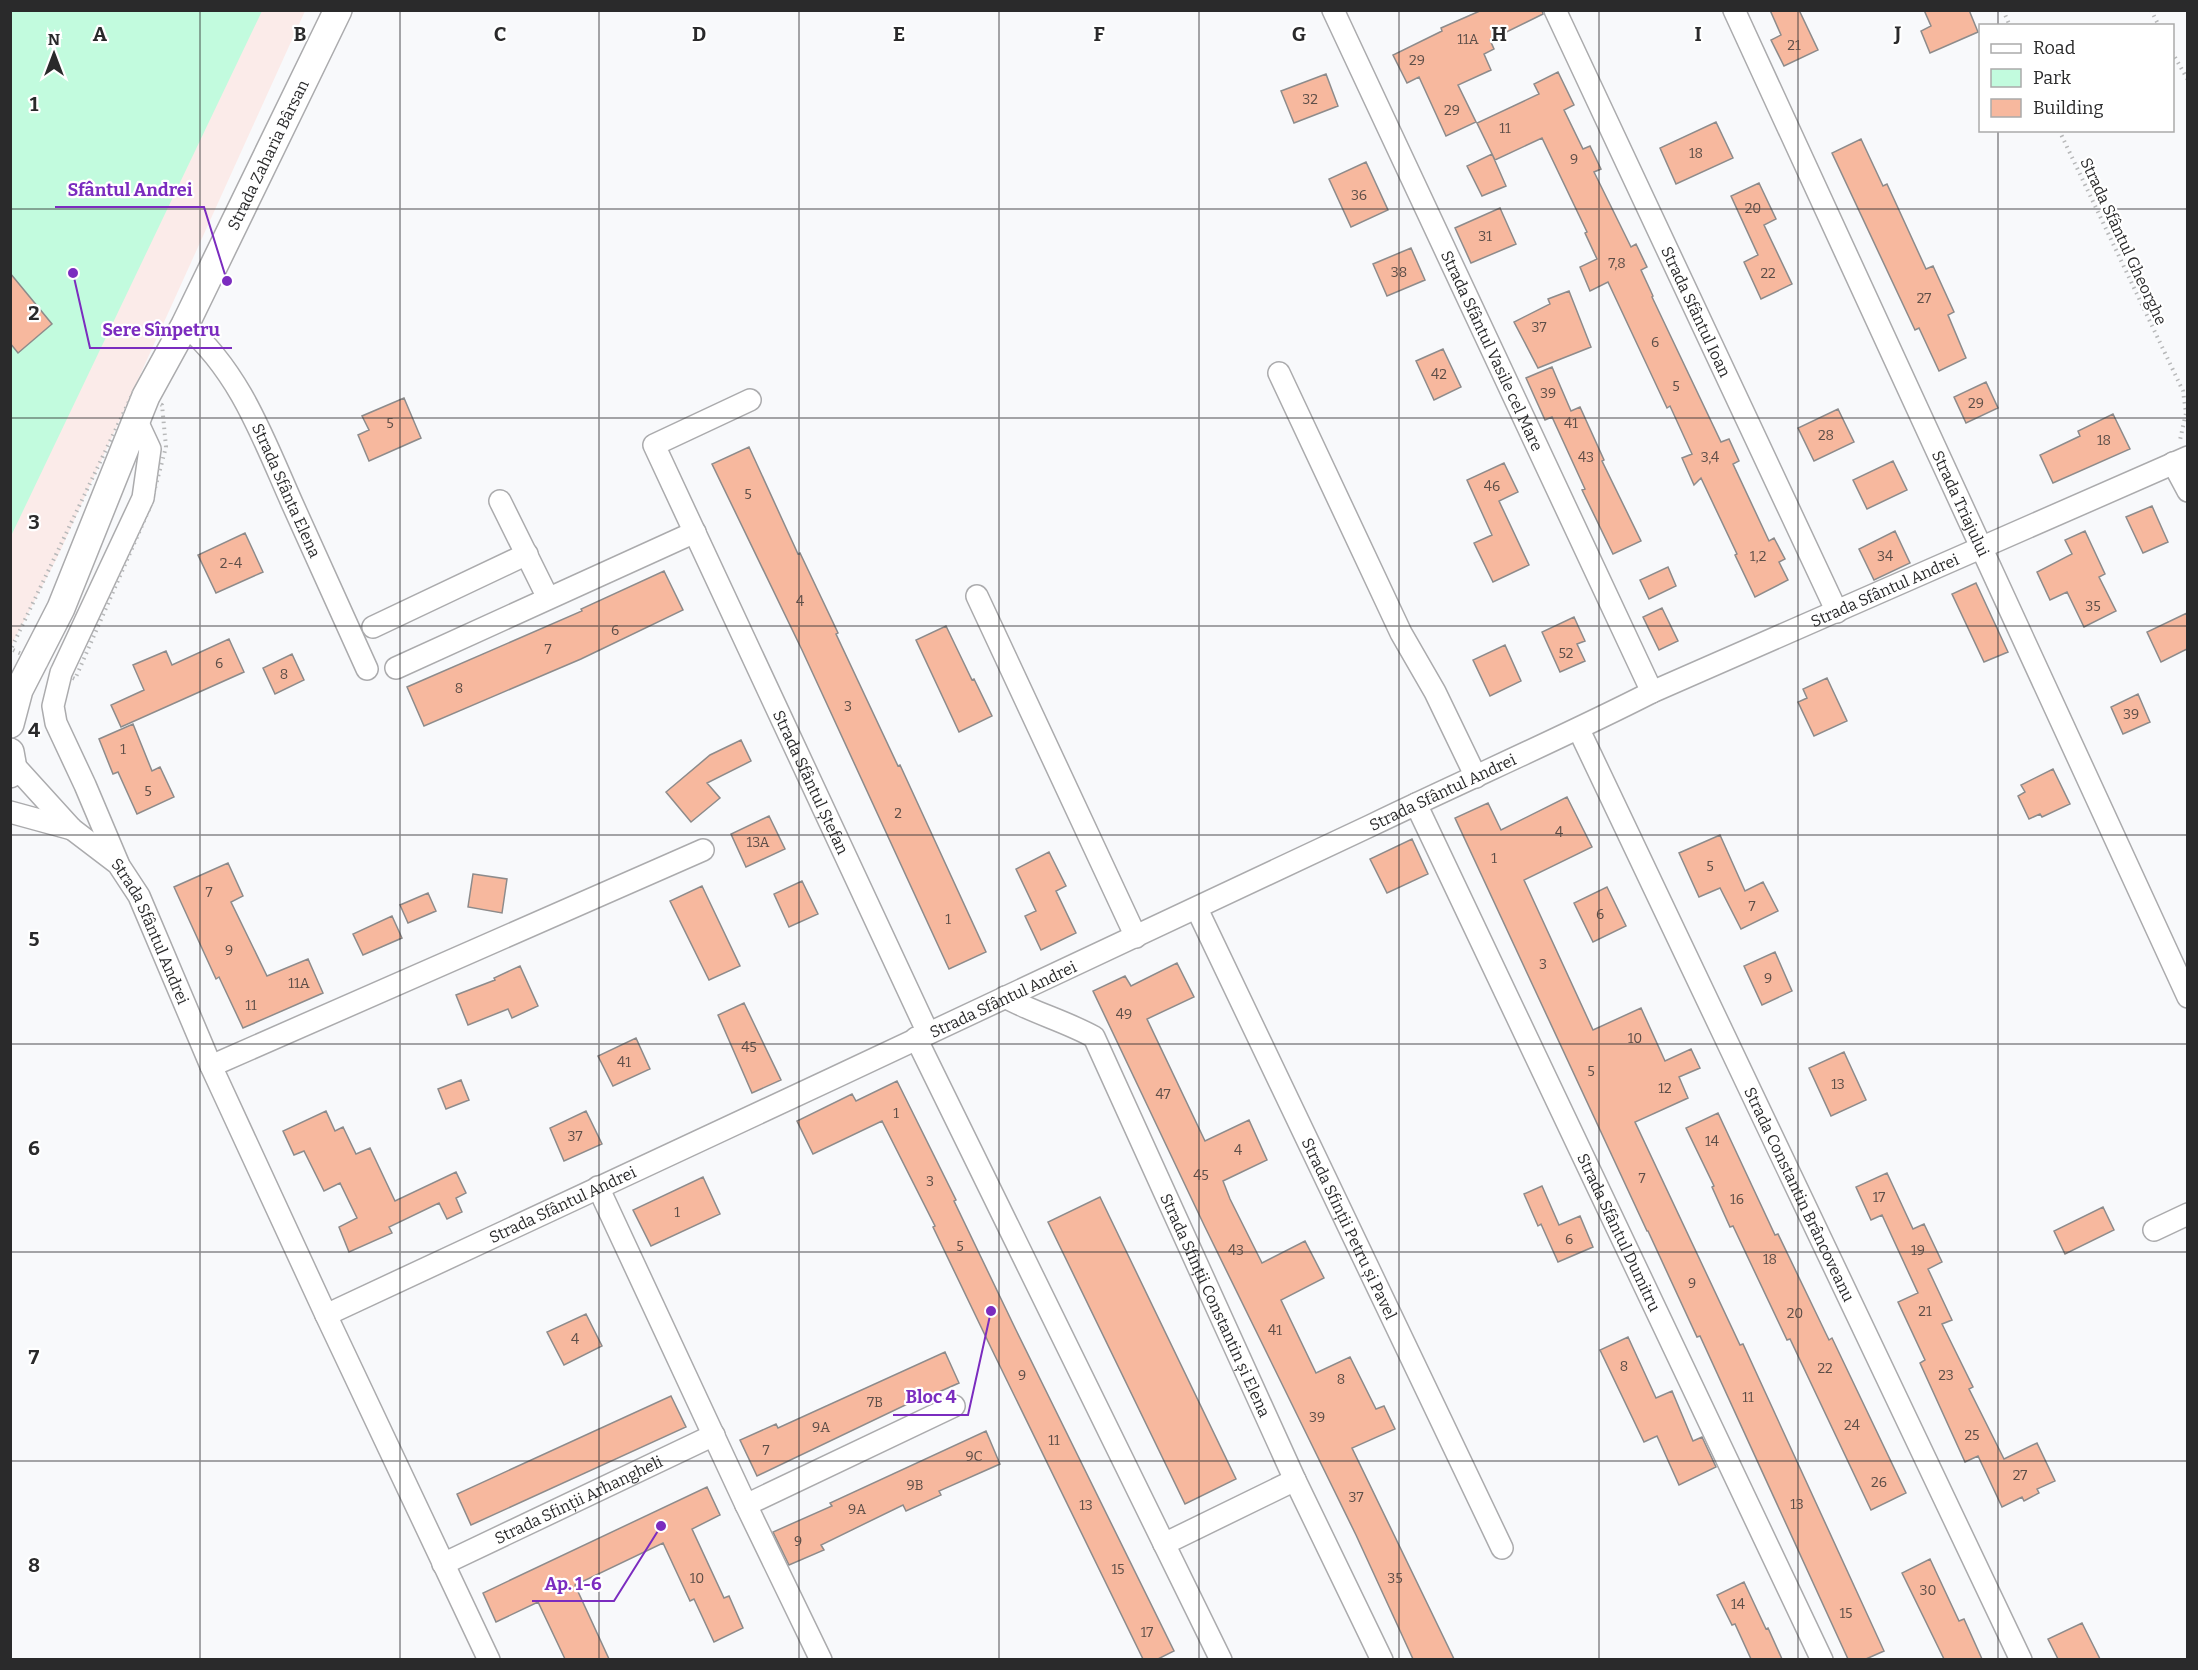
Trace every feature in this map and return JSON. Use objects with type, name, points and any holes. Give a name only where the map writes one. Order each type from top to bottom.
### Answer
[{"type":"main road","name":"Strada Zaharia Bârsan","points":[[79,561],[146,396],[185,325],[338,10]]},
{"type":"main road","points":[[10,670],[47,607],[79,561]]},
{"type":"main road","points":[[10,724],[19,690],[61,608],[79,561]]},
{"type":"street","name":"Strada Sfântul Vasile cel Mare","points":[[1333,10],[1652,693]]},
{"type":"street","name":"Strada Sfântul Ioan","points":[[1555,10],[1836,612]]},
{"type":"street","name":"Strada Triajului","points":[[1734,10],[2187,997]]},
{"type":"street","name":"Strada Sfânta Elena","points":[[185,325],[204,341],[230,374],[253,417],[367,669]]},
{"type":"street","points":[[1279,373],[1401,633],[1435,693],[1476,777]]},
{"type":"street","name":"Strada Sfântul Ștefan","points":[[750,399],[654,445],[922,1036]]},
{"type":"street","points":[[118,864],[56,723],[53,706],[61,673],[143,498],[150,449],[136,419]]},
{"type":"street","name":"Strada Sfântul Andrei","points":[[11,763],[72,829],[118,864],[139,896],[211,1066],[326,1315],[1197,909],[1416,804],[1579,730],[1652,693],[2180,460]]},
{"type":"street","points":[[2180,460],[2187,491]]},
{"type":"street","points":[[500,501],[548,598]]},
{"type":"street","points":[[396,668],[695,532]]},
{"type":"street","points":[[374,627],[526,554]]},
{"type":"street","points":[[977,596],[1136,937]]},
{"type":"street","name":"Strada Constantin Brâncoveanu","points":[[1579,730],[2021,1659]]},
{"type":"street","name":"Strada Sfântul Dumitru","points":[[1416,804],[1822,1659]]},
{"type":"street","name":"Strada Sfântul Andrei","points":[[10,812],[72,829]]},
{"type":"street","points":[[211,1066],[704,850]]},
{"type":"street","name":"Strada Sfinții Petru și Pavel","points":[[1197,909],[1502,1548]]},
{"type":"street","name":"Strada Sfinții Constantin și Elena","points":[[1005,998],[1032,1012],[1071,1024],[1094,1037],[1295,1480],[1382,1659]]},
{"type":"street","points":[[922,1036],[1221,1659]]},
{"type":"street","points":[[598,1187],[746,1505],[821,1659]]},
{"type":"street","points":[[2154,1230],[2187,1214]]},
{"type":"street","points":[[326,1315],[489,1659]]},
{"type":"street","points":[[746,1505],[954,1406]]},
{"type":"street","name":"Strada Sfinții Arhangheli","points":[[443,1564],[714,1435]]},
{"type":"street","points":[[1164,1544],[1295,1480]]},
{"type":"path","points":[[2003,10],[2009,24]]},
{"type":"path","points":[[2151,10],[2158,24]]},
{"type":"path","points":[[2174,56],[2187,80]]},
{"type":"path","name":"Strada Sfântul Gheorghe","points":[[2060,132],[2104,229],[2183,391],[2186,413],[2180,460]]},
{"type":"shaded area","points":[[11,11],[305,11],[58,556],[11,646]]},
{"type":"green space","points":[[11,11],[262,11],[11,536]]},
{"type":"building","points":[[1482,10],[1542,10],[1543,14],[1490,40],[1494,49],[1484,54],[1491,70],[1458,85],[1476,122],[1446,136],[1419,77],[1407,83],[1393,55],[1442,31],[1441,28]]},
{"type":"building","points":[[1770,10],[1799,10],[1818,50],[1784,66],[1771,40],[1781,35]]},
{"type":"building","points":[[1924,10],[1969,10],[1978,32],[1930,53],[1921,31],[1931,26]]},
{"type":"building","points":[[1558,72],[1574,105],[1564,110],[1583,149],[1590,146],[1601,169],[1594,172],[1631,247],[1636,244],[1647,267],[1641,270],[1652,297],[1721,442],[1729,439],[1739,461],[1733,464],[1769,541],[1774,538],[1785,559],[1779,562],[1788,580],[1755,597],[1701,478],[1694,485],[1682,458],[1692,454],[1670,406],[1667,408],[1608,282],[1590,291],[1580,267],[1597,259],[1585,233],[1587,232],[1542,138],[1495,160],[1477,123],[1539,94],[1534,84]]},
{"type":"building","points":[[1326,74],[1338,106],[1294,123],[1281,91]]},
{"type":"building","points":[[1716,122],[1733,158],[1676,184],[1660,148]]},
{"type":"building","points":[[1861,139],[1883,186],[1887,184],[1926,269],[1933,266],[1954,312],[1948,315],[1966,358],[1939,371],[1919,328],[1915,330],[1832,153]]},
{"type":"building","points":[[1492,154],[1506,186],[1482,196],[1467,166]]},
{"type":"building","points":[[1366,162],[1388,210],[1351,227],[1329,179]]},
{"type":"building","points":[[1759,183],[1776,219],[1764,225],[1792,284],[1761,299],[1744,262],[1758,255],[1731,196]]},
{"type":"building","points":[[1500,208],[1516,244],[1471,263],[1455,228]]},
{"type":"building","points":[[1411,248],[1425,280],[1387,296],[1373,264]]},
{"type":"building","points":[[10,273],[52,324],[18,353],[10,343]]},
{"type":"building","points":[[1569,291],[1591,347],[1538,368],[1514,322],[1550,304],[1548,299]]},
{"type":"building","points":[[1443,349],[1461,387],[1434,400],[1416,361]]},
{"type":"building","points":[[1552,367],[1571,411],[1580,407],[1604,460],[1602,461],[1641,541],[1613,554],[1582,490],[1585,489],[1552,417],[1545,420],[1526,378]]},
{"type":"building","points":[[1986,382],[1998,408],[1966,423],[1954,397]]},
{"type":"building","points":[[404,398],[421,438],[369,461],[358,435],[369,430],[362,416]]},
{"type":"building","points":[[1838,409],[1854,442],[1814,461],[1798,428]]},
{"type":"building","points":[[2113,414],[2130,449],[2053,483],[2040,455],[2080,436],[2078,431]]},
{"type":"building","points":[[749,447],[986,952],[949,969],[802,650],[712,464]]},
{"type":"building","points":[[1893,461],[1907,490],[1867,509],[1853,480]]},
{"type":"building","points":[[1504,463],[1518,492],[1499,501],[1529,565],[1493,582],[1474,543],[1492,535],[1467,480]]},
{"type":"building","points":[[2152,506],[2168,542],[2143,553],[2126,517]]},
{"type":"building","points":[[1895,531],[1910,563],[1874,580],[1859,549]]},
{"type":"building","points":[[2085,531],[2105,574],[2099,577],[2116,611],[2084,627],[2067,592],[2050,600],[2037,572],[2072,554],[2065,540]]},
{"type":"building","points":[[245,533],[263,572],[216,593],[198,555]]},
{"type":"building","points":[[1668,567],[1676,586],[1649,599],[1640,580]]},
{"type":"building","points":[[664,571],[683,610],[581,659],[424,726],[407,687],[582,611],[581,609]]},
{"type":"building","points":[[1976,583],[2008,652],[1984,662],[1952,594]]},
{"type":"building","points":[[1662,608],[1678,641],[1659,650],[1643,617]]},
{"type":"building","points":[[2187,613],[2187,649],[2161,662],[2147,632]]},
{"type":"building","points":[[1574,617],[1585,641],[1577,644],[1585,661],[1560,672],[1542,632]]},
{"type":"building","points":[[946,626],[992,716],[959,732],[916,640]]},
{"type":"building","points":[[229,639],[244,672],[121,727],[111,705],[144,690],[133,665],[166,651],[172,665]]},
{"type":"building","points":[[1505,645],[1521,681],[1490,696],[1473,660]]},
{"type":"building","points":[[292,654],[304,680],[275,694],[263,668]]},
{"type":"building","points":[[1827,678],[1847,721],[1814,736],[1798,702],[1807,698],[1803,689]]},
{"type":"building","points":[[2138,694],[2150,722],[2123,734],[2111,707]]},
{"type":"building","points":[[133,724],[152,771],[160,767],[174,797],[137,814],[118,772],[113,774],[99,739]]},
{"type":"building","points":[[741,740],[751,761],[707,783],[720,798],[691,822],[666,792],[710,755]]},
{"type":"building","points":[[2053,769],[2070,804],[2042,817],[2040,814],[2029,819],[2018,796],[2025,792],[2021,785]]},
{"type":"building","points":[[1567,797],[1592,847],[1524,880],[1593,1030],[1641,1008],[1665,1061],[1691,1049],[1700,1068],[1679,1077],[1688,1098],[1635,1122],[1740,1345],[1743,1344],[1884,1651],[1866,1659],[1848,1659],[1700,1336],[1697,1337],[1455,818],[1488,803],[1501,830]]},
{"type":"building","points":[[769,816],[785,849],[746,867],[731,834]]},
{"type":"building","points":[[1720,835],[1745,891],[1763,882],[1778,911],[1741,929],[1720,888],[1699,897],[1679,853]]},
{"type":"building","points":[[1412,839],[1428,874],[1387,893],[1370,859]]},
{"type":"building","points":[[1049,852],[1066,886],[1056,891],[1076,933],[1041,950],[1025,916],[1036,911],[1016,869]]},
{"type":"building","points":[[228,863],[243,896],[231,902],[267,976],[308,959],[323,993],[243,1028],[219,977],[216,979],[174,887]]},
{"type":"building","points":[[473,874],[507,879],[502,913],[468,907]]},
{"type":"building","points":[[802,881],[818,914],[789,927],[774,894]]},
{"type":"building","points":[[702,886],[740,966],[709,980],[670,901]]},
{"type":"building","points":[[1607,887],[1626,926],[1593,942],[1574,903]]},
{"type":"building","points":[[428,893],[436,911],[408,923],[400,905]]},
{"type":"building","points":[[392,916],[402,938],[363,955],[353,934]]},
{"type":"building","points":[[1775,952],[1792,991],[1762,1005],[1744,966]]},
{"type":"building","points":[[1177,963],[1194,997],[1147,1019],[1205,1141],[1249,1120],[1267,1160],[1223,1181],[1262,1263],[1305,1241],[1324,1278],[1281,1300],[1316,1373],[1350,1357],[1376,1409],[1384,1406],[1395,1429],[1352,1448],[1454,1659],[1413,1659],[1356,1535],[1205,1227],[1093,991],[1125,976],[1131,986]]},
{"type":"building","points":[[520,966],[538,1006],[512,1018],[508,1009],[468,1025],[456,995],[495,980],[494,978]]},
{"type":"building","points":[[744,1003],[781,1080],[752,1093],[718,1015]]},
{"type":"building","points":[[636,1038],[650,1069],[613,1086],[598,1056]]},
{"type":"building","points":[[1844,1052],[1866,1100],[1831,1116],[1809,1068]]},
{"type":"building","points":[[461,1080],[469,1100],[446,1109],[438,1089]]},
{"type":"building","points":[[897,1081],[956,1200],[954,1201],[1016,1330],[1174,1651],[1158,1659],[1143,1659],[933,1227],[935,1226],[882,1121],[813,1154],[797,1121],[852,1094],[856,1101]]},
{"type":"building","points":[[326,1111],[335,1131],[343,1127],[356,1154],[370,1148],[395,1201],[456,1172],[466,1193],[456,1198],[462,1212],[447,1219],[439,1203],[389,1227],[392,1233],[349,1252],[339,1227],[357,1218],[340,1183],[324,1191],[304,1151],[294,1155],[283,1131]]},
{"type":"building","points":[[586,1111],[602,1144],[564,1161],[550,1128]]},
{"type":"building","points":[[1718,1113],[1775,1235],[1778,1234],[1829,1340],[1832,1338],[1906,1493],[1871,1510],[1790,1339],[1787,1340],[1733,1226],[1730,1227],[1712,1187],[1714,1186],[1686,1128]]},
{"type":"building","points":[[1887,1173],[1913,1229],[1924,1224],[1942,1262],[1928,1269],[1952,1320],[1942,1324],[1973,1387],[1969,1389],[2004,1459],[2037,1443],[2055,1481],[2037,1489],[2039,1493],[2024,1501],[2022,1497],[2002,1507],[1978,1456],[1965,1462],[1920,1363],[1925,1360],[1898,1302],[1918,1293],[1882,1215],[1871,1220],[1856,1187]]},
{"type":"building","points":[[703,1177],[720,1214],[651,1246],[633,1210]]},
{"type":"building","points":[[1542,1186],[1559,1225],[1580,1216],[1593,1247],[1558,1262],[1524,1194]]},
{"type":"building","points":[[1100,1197],[1236,1479],[1185,1504],[1048,1222]]},
{"type":"building","points":[[2103,1207],[2114,1230],[2065,1254],[2054,1231]]},
{"type":"building","points":[[586,1314],[602,1346],[564,1365],[547,1332]]},
{"type":"building","points":[[1628,1337],[1656,1398],[1672,1391],[1693,1441],[1702,1437],[1716,1467],[1679,1485],[1657,1436],[1644,1442],[1600,1350]]},
{"type":"building","points":[[945,1352],[959,1383],[923,1399],[922,1397],[757,1476],[740,1440],[776,1424],[778,1428]]},
{"type":"building","points":[[671,1396],[686,1427],[471,1525],[457,1494]]},
{"type":"building","points":[[986,1431],[1000,1464],[939,1491],[941,1495],[906,1511],[903,1505],[821,1545],[824,1550],[789,1565],[773,1532]]},
{"type":"building","points":[[707,1487],[720,1515],[692,1529],[724,1598],[729,1596],[743,1628],[714,1642],[694,1599],[690,1601],[663,1543],[575,1585],[609,1659],[565,1659],[538,1602],[496,1622],[483,1593]]},
{"type":"building","points":[[1930,1559],[1959,1621],[1964,1619],[1982,1659],[1944,1659],[1902,1573]]},
{"type":"building","points":[[1744,1582],[1782,1659],[1751,1659],[1735,1624],[1732,1625],[1717,1595]]},
{"type":"building","points":[[2082,1623],[2100,1659],[2058,1659],[2048,1639]]},
{"type":"place","name":"Sere Sînpetru","points":[[73,273]]},
{"type":"place","name":"Sfântul Andrei","points":[[227,281]]},
{"type":"place","name":"Bloc 4","points":[[991,1311]]},
{"type":"place","name":"Ap. 1-6","points":[[661,1526]]}]
